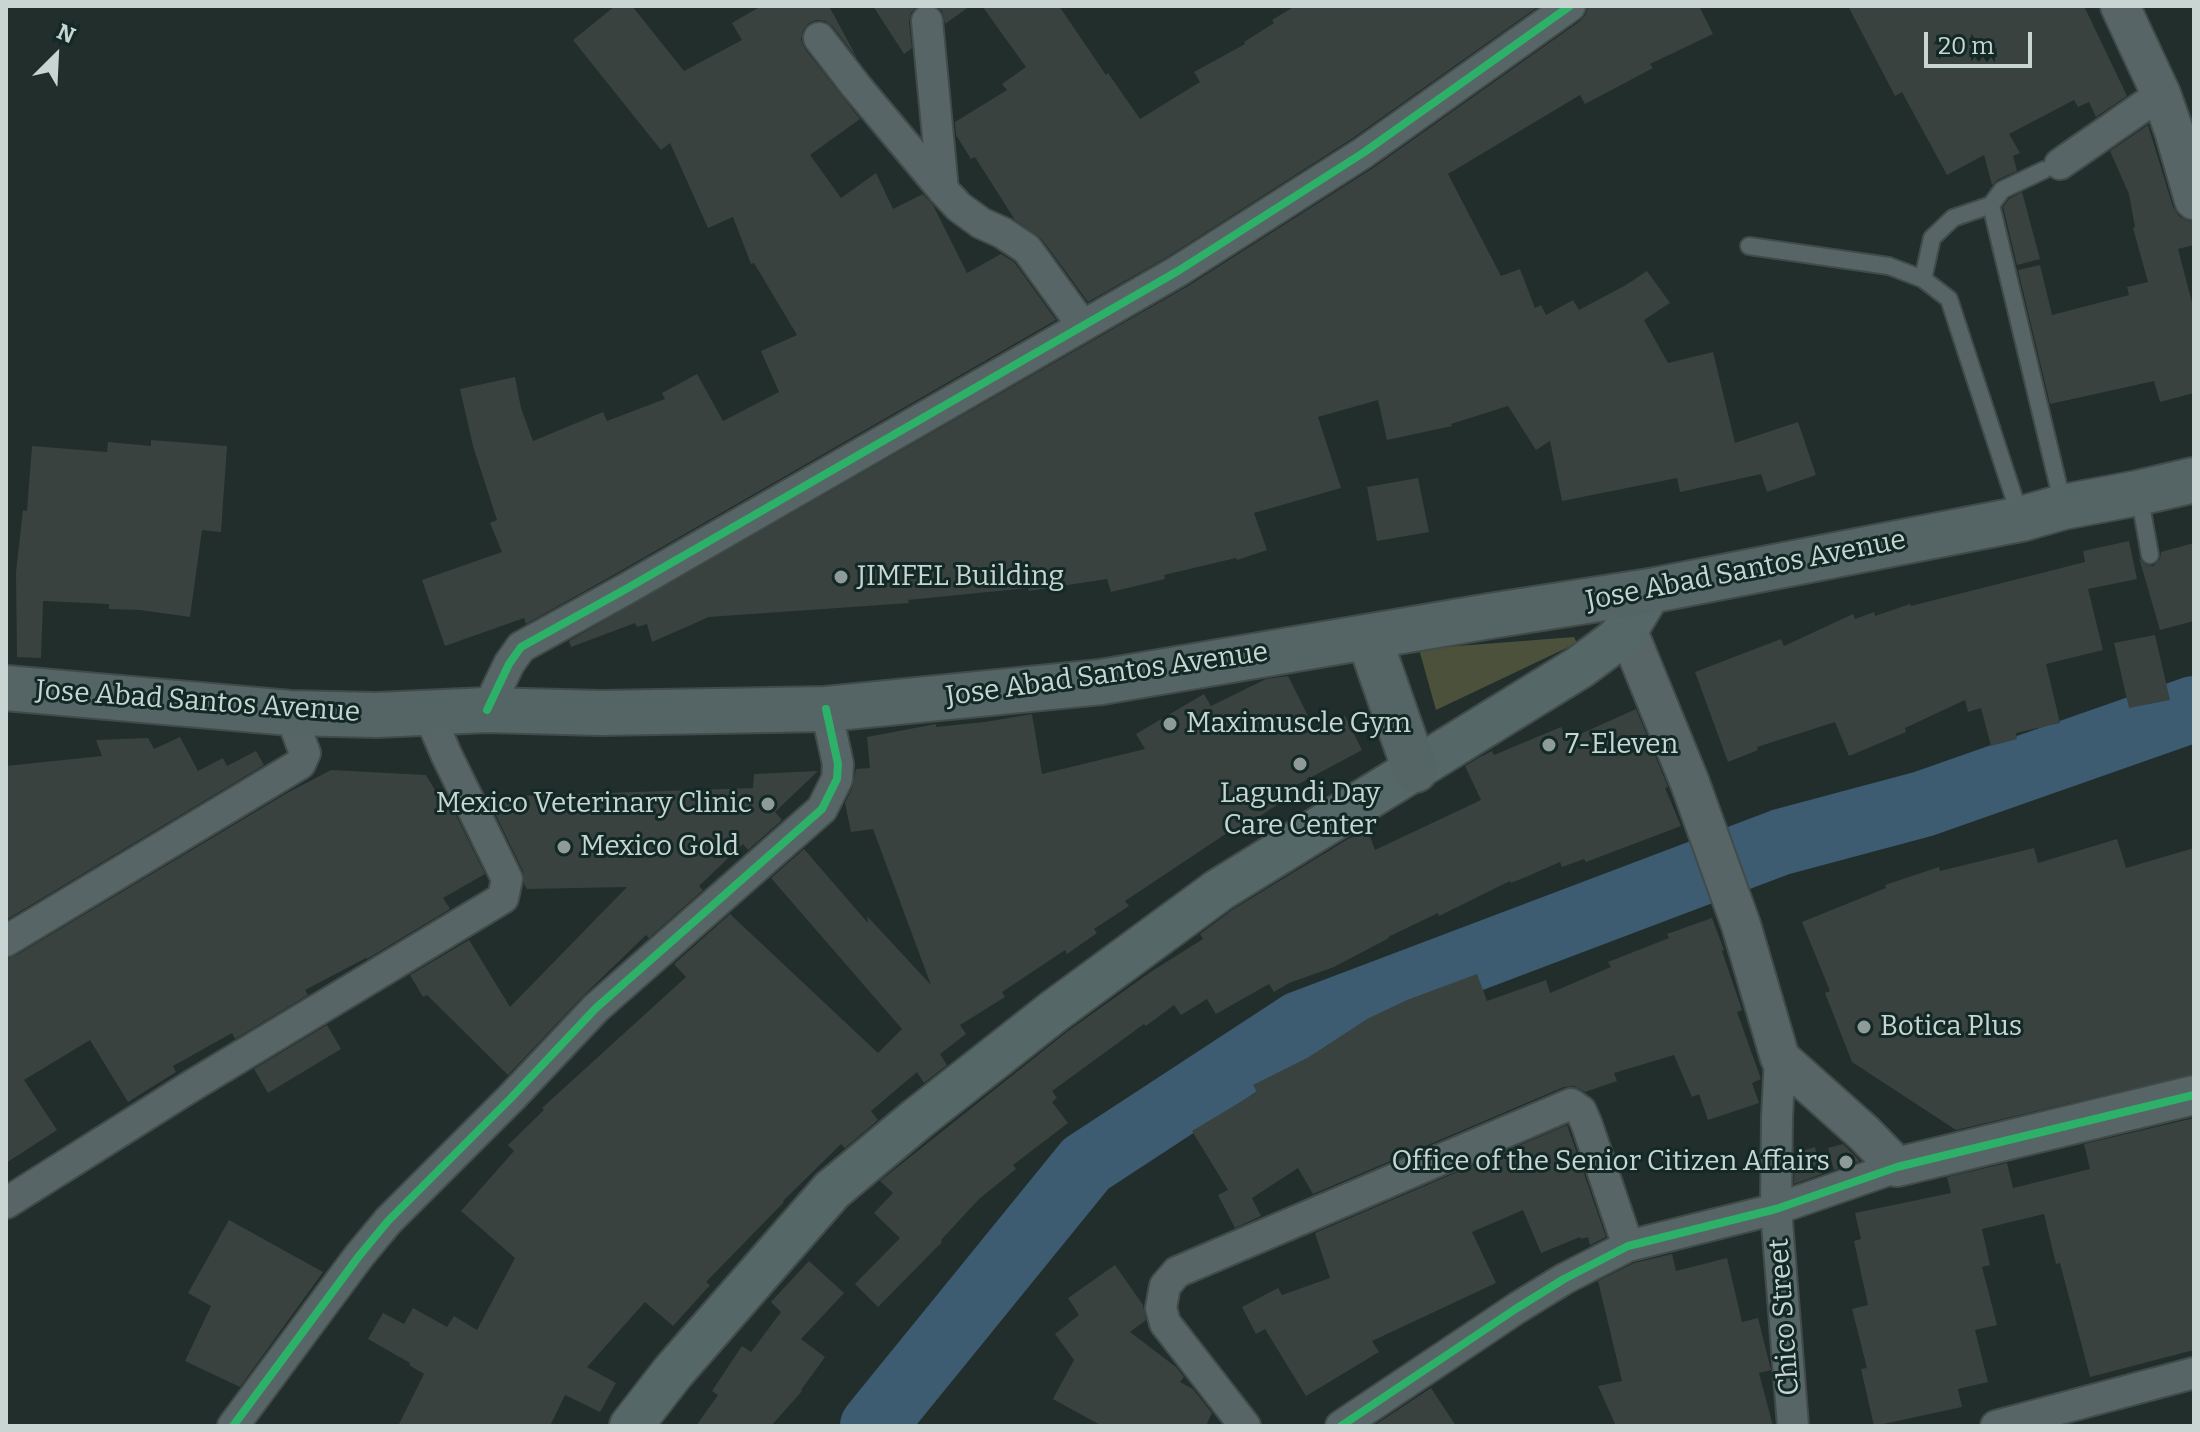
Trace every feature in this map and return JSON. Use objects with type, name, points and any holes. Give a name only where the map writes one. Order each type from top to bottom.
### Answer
[{"type":"highway","name":"Jose Abad Santos Avenue","points":[[6,688],[290,713],[826,709],[1101,682],[1650,591],[2021,519],[2063,507],[2194,480]]},
{"type":"highway","points":[[1369,638],[1415,770]]},
{"type":"main road","points":[[631,1426],[683,1360],[832,1190],[917,1119],[1040,1022],[1219,890],[1550,687],[1615,641],[1627,629],[1650,591]]},
{"type":"street","points":[[487,710],[509,664],[521,647],[1178,271],[1363,153],[1570,6]]},
{"type":"street","points":[[2120,6],[2161,94],[2194,200]]},
{"type":"street","points":[[927,21],[943,190]]},
{"type":"street","points":[[819,38],[943,190],[981,223],[1027,249],[1082,325]]},
{"type":"street","points":[[2052,167],[2161,94]]},
{"type":"street","points":[[1627,629],[1690,783],[1741,925],[1780,1058],[1897,1167]]},
{"type":"street","points":[[233,1426],[388,1221],[596,1008],[822,809],[837,779],[838,764],[826,709]]},
{"type":"street","points":[[6,941],[300,764],[305,753],[290,713]]},
{"type":"street","points":[[6,1203],[232,1060],[503,898],[507,879],[429,714]]},
{"type":"street","name":"Chico Street","points":[[1780,1058],[1776,1209],[1793,1426]]},
{"type":"street","points":[[1341,1426],[1528,1301],[1628,1246],[1776,1209],[1897,1167],[2194,1095]]},
{"type":"street","points":[[1245,1426],[1165,1323],[1161,1308],[1165,1286],[1177,1272],[1571,1104],[1581,1111],[1587,1125],[1628,1246]]},
{"type":"street","points":[[2003,1425],[2194,1373]]},
{"type":"lane","points":[[1923,279],[1932,238],[1953,218],[1991,205],[2002,190],[2052,167]]},
{"type":"lane","points":[[1991,205],[2063,507]]},
{"type":"lane","points":[[1749,246],[1889,266],[1923,279],[1949,299],[2021,519]]},
{"type":"lane","points":[[2138,493],[2150,555]]},
{"type":"green space","points":[[1574,637],[1577,643],[1436,710],[1419,649]]},
{"type":"building","points":[[615,6],[632,6],[684,71],[742,40],[732,23],[761,6],[829,6],[857,58],[825,21],[809,23],[803,30],[801,40],[860,119],[810,155],[841,198],[876,173],[893,209],[923,194],[933,205],[967,273],[1001,254],[1014,262],[1056,320],[526,624],[524,618],[445,646],[422,580],[502,552],[490,523],[497,520],[473,446],[460,389],[515,377],[521,408],[533,441],[603,412],[607,421],[665,399],[662,393],[697,374],[723,421],[779,392],[761,351],[797,335],[754,263],[751,264],[733,217],[708,228],[670,143],[661,150],[573,40]]},
{"type":"building","points":[[873,6],[917,6],[909,22],[912,48],[904,54]]},
{"type":"building","points":[[936,6],[970,6],[945,24],[942,11]]},
{"type":"building","points":[[982,6],[1059,6],[1140,119],[1200,82],[1194,72],[1245,44],[1274,23],[1272,20],[1295,6],[1539,6],[1353,138],[1169,256],[1088,302],[1041,238],[1015,220],[975,157],[971,159],[956,135],[955,122],[1007,90],[1002,84],[1026,67]]},
{"type":"building","points":[[1588,6],[1699,6],[1713,34],[1650,64],[1653,68],[1585,104],[1580,95],[1448,174],[1501,276],[1520,269],[1535,308],[1541,305],[1546,315],[1573,300],[1579,310],[1647,271],[1670,303],[1644,320],[1668,363],[1713,352],[1735,443],[1798,422],[1816,475],[1767,492],[1761,474],[1680,492],[1677,478],[1562,501],[1550,441],[1536,450],[1508,406],[1452,426],[1387,440],[1378,400],[1318,417],[1341,488],[1254,513],[1267,550],[1237,560],[1164,575],[1165,579],[1111,592],[1107,579],[1029,591],[1028,588],[908,600],[909,603],[709,617],[652,642],[647,624],[637,627],[635,623],[571,647],[569,641],[1188,286],[1373,168],[1580,21]]},
{"type":"building","points":[[1848,6],[2084,6],[2127,96],[2096,117],[2089,102],[2078,107],[2074,100],[2009,134],[2020,153],[2013,156],[2017,171],[1992,185],[1984,155],[1947,175],[1902,92],[1895,96]]},
{"type":"building","points":[[2148,125],[2173,207],[2179,216],[2194,221],[2194,245],[2178,249],[2194,310],[2194,393],[2160,402],[2154,381],[2050,404],[2018,270],[2040,265],[2052,315],[2129,295],[2127,287],[2148,282],[2133,228],[2129,194],[2110,151]]},
{"type":"building","points":[[2022,192],[2040,259],[2017,265],[2003,207],[2009,199]]},
{"type":"building","points":[[151,440],[227,446],[221,532],[202,530],[190,617],[109,609],[109,604],[43,601],[41,658],[17,657],[16,572],[23,510],[27,511],[32,446],[107,452],[108,442],[151,446]]},
{"type":"building","points":[[1418,478],[1429,532],[1377,541],[1367,487]]},
{"type":"building","points":[[2129,541],[2137,579],[2088,589],[2103,650],[2046,664],[2060,723],[2016,733],[2017,739],[1991,746],[1981,708],[1968,712],[1965,700],[1905,728],[1906,732],[1849,756],[1835,722],[1757,747],[1758,750],[1728,762],[1695,672],[1781,639],[1784,646],[1853,614],[1855,619],[1874,612],[1875,616],[1910,604],[2085,562],[2083,551]]},
{"type":"building","points":[[2194,543],[2194,621],[2160,630],[2139,558],[2146,565],[2153,566],[2160,559],[2161,552]]},
{"type":"building","points":[[2155,635],[2170,700],[2129,708],[2114,643]]},
{"type":"building","points":[[1288,676],[1316,732],[1345,716],[1362,750],[1280,794],[1284,800],[1232,835],[1230,831],[1125,901],[1129,906],[1094,929],[1097,933],[1067,954],[1065,950],[1002,992],[1005,997],[960,1025],[966,1034],[940,1054],[947,1065],[924,1083],[917,1072],[871,1111],[878,1120],[845,1148],[841,1144],[783,1201],[706,1282],[710,1285],[673,1326],[645,1302],[587,1367],[616,1383],[600,1412],[565,1395],[550,1426],[398,1426],[424,1374],[368,1339],[383,1313],[404,1324],[413,1308],[447,1327],[454,1316],[477,1330],[515,1258],[461,1211],[514,1151],[508,1145],[544,1110],[542,1108],[686,977],[674,964],[730,914],[878,1053],[902,1029],[771,878],[804,849],[868,923],[867,916],[931,985],[873,829],[851,832],[845,803],[856,769],[870,768],[867,737],[936,724],[936,727],[985,722],[1032,714],[1042,774],[1145,749],[1136,734],[1204,694],[1211,706],[1266,679]]},
{"type":"building","points":[[1636,709],[1681,826],[1586,862],[1584,859],[1562,867],[1560,862],[1510,881],[1388,937],[1334,967],[1289,983],[1274,992],[1269,984],[1216,1014],[1207,999],[1181,1015],[1174,1005],[1052,1091],[1057,1098],[1052,1102],[1068,1123],[1013,1165],[1016,1169],[979,1199],[878,1307],[855,1284],[900,1238],[874,1213],[893,1193],[880,1181],[1068,1031],[1203,939],[1200,934],[1232,910],[1348,839],[1368,831],[1375,850],[1481,800],[1465,766],[1492,751],[1494,755],[1561,727],[1567,740]]},
{"type":"building","points":[[180,737],[198,771],[223,758],[227,766],[256,751],[264,765],[6,920],[6,766],[102,756],[96,740],[148,738],[154,749]]},
{"type":"building","points":[[331,770],[426,775],[442,802],[448,799],[485,874],[443,898],[450,909],[367,959],[305,990],[308,995],[235,1039],[232,1033],[173,1066],[176,1072],[128,1102],[90,1040],[24,1080],[57,1130],[6,1163],[6,959]]},
{"type":"building","points":[[818,771],[775,812],[782,820],[748,850],[743,844],[699,886],[703,890],[649,938],[646,935],[508,1075],[427,995],[423,997],[410,975],[469,940],[510,1007],[627,887],[527,889],[523,871],[487,797],[753,788],[754,774]]},
{"type":"building","points":[[2117,839],[2126,868],[2194,848],[2194,1074],[1956,1130],[1852,1062],[1825,993],[1830,991],[1802,922],[1886,888],[1885,885],[1939,867],[1940,871],[2034,848],[2038,863]]},
{"type":"building","points":[[1712,918],[1742,1010],[1737,1012],[1761,1079],[1752,1083],[1759,1103],[1708,1120],[1699,1094],[1692,1097],[1674,1055],[1614,1073],[1617,1081],[1585,1092],[1574,1086],[1564,1087],[1313,1194],[1298,1168],[1252,1198],[1261,1216],[1235,1228],[1218,1195],[1228,1190],[1192,1131],[1257,1092],[1253,1085],[1309,1057],[1367,1019],[1407,1000],[1477,974],[1487,1001],[1546,980],[1550,993],[1611,967],[1608,962],[1669,938],[1667,934]]},
{"type":"building","points":[[327,1025],[341,1049],[268,1093],[254,1069]]},
{"type":"building","points":[[2194,1118],[2194,1350],[2090,1377],[2044,1214],[1982,1229],[1990,1265],[1982,1267],[1997,1325],[1975,1330],[1988,1382],[1958,1389],[1962,1407],[1874,1426],[1861,1369],[1867,1368],[1852,1309],[1868,1305],[1854,1241],[1861,1239],[1855,1213],[1951,1193],[1947,1177],[2007,1163],[2013,1188],[2090,1169],[2084,1144]]},
{"type":"building","points":[[1567,1125],[1606,1237],[1590,1245],[1588,1237],[1580,1237],[1541,1253],[1523,1210],[1472,1232],[1496,1283],[1372,1341],[1379,1352],[1306,1396],[1265,1329],[1256,1334],[1242,1307],[1278,1288],[1282,1295],[1330,1278],[1315,1233]]},
{"type":"building","points":[[1843,1144],[1860,1161],[1834,1170],[1828,1148]]},
{"type":"building","points":[[1815,1147],[1822,1174],[1794,1184],[1795,1153]]},
{"type":"building","points":[[229,1220],[323,1272],[240,1387],[185,1361],[211,1306],[188,1293]]},
{"type":"building","points":[[1672,1254],[1676,1271],[1727,1258],[1742,1322],[1758,1318],[1771,1370],[1759,1373],[1773,1426],[1616,1426],[1598,1386],[1622,1381],[1598,1281],[1634,1263]]},
{"type":"building","points":[[809,1261],[844,1293],[801,1339],[825,1357],[802,1391],[771,1426],[696,1426],[718,1395],[712,1391],[742,1346],[751,1352],[781,1312],[771,1302]]},
{"type":"building","points":[[1115,1265],[1143,1305],[1146,1320],[1130,1332],[1176,1367],[1184,1377],[1180,1382],[1193,1389],[1212,1413],[1206,1426],[1102,1426],[1053,1399],[1074,1360],[1055,1334],[1079,1315],[1068,1298]]},
{"type":"building","points":[[1431,1388],[1456,1426],[1373,1426],[1381,1421]]},
{"type":"waterway","points":[[873,1426],[1086,1164],[1300,1024],[1781,842],[1923,804],[2194,709]]},
{"type":"cycle path","points":[[487,710],[509,664],[521,647],[1178,271],[1363,153],[1570,6]]},
{"type":"cycle path","points":[[233,1426],[388,1221],[596,1008],[822,809],[837,779],[838,764],[826,709]]},
{"type":"cycle path","points":[[1341,1426],[1517,1308],[1628,1246],[1776,1209],[1897,1167],[2194,1095]]},
{"type":"place","name":"JIMFEL Building","points":[[841,577]]},
{"type":"place","name":"Maximuscle Gym","points":[[1170,724]]},
{"type":"place","name":"7-Eleven","points":[[1549,745]]},
{"type":"place","name":"Lagundi Day Care Center","points":[[1300,764]]},
{"type":"place","name":"Mexico Veterinary Clinic","points":[[768,804]]},
{"type":"place","name":"Mexico Gold","points":[[564,847]]},
{"type":"place","name":"Botica Plus","points":[[1864,1027]]},
{"type":"place","name":"Office of the Senior Citizen Affairs","points":[[1846,1162]]}]
